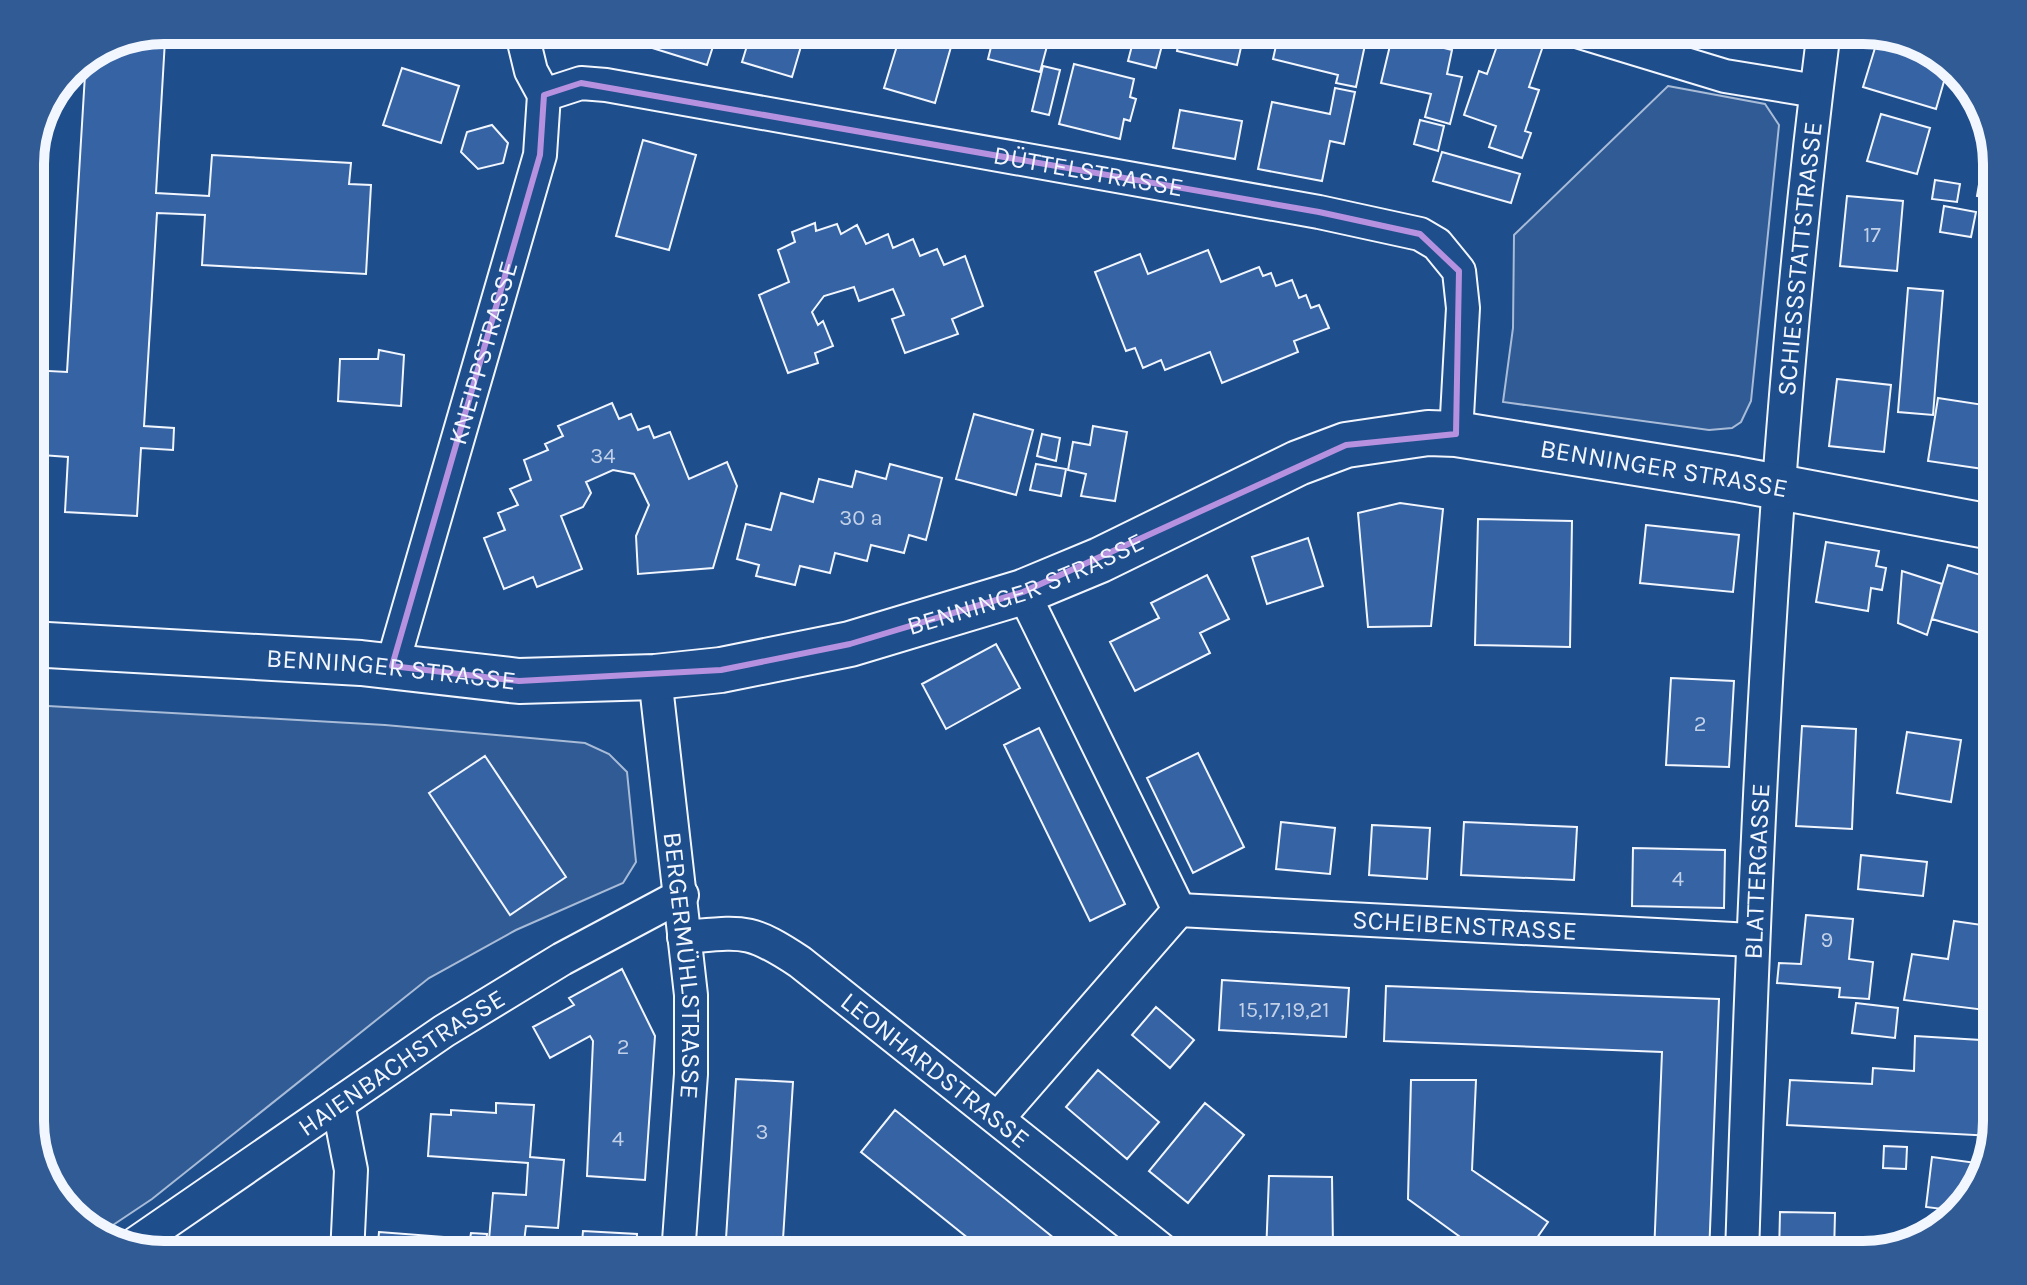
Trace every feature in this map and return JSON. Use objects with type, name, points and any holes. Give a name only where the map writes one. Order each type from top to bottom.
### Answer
[{"type":"street","name":"KNEIPPSTRASSE","points":[[392,666],[540,155],[544,95],[531,71],[524,44]]},
{"type":"street","points":[[1620,44],[1725,76],[1816,91]]},
{"type":"street","name":"SCHIESSSTATTSTRASSE","points":[[1778,487],[1822,44]]},
{"type":"street","name":"DÜTTELSTRASSE","points":[[544,95],[581,83],[606,85],[1290,207],[1420,234],[1437,244],[1459,271],[1463,308],[1456,434]]},
{"type":"street","name":"BENNINGER STRASSE","points":[[44,645],[392,666],[519,681],[655,677],[721,670],[850,644],[1023,592],[1100,560],[1298,463],[1346,445],[1428,433],[1456,434],[1778,487],[1983,525]]},
{"type":"street","name":"BLATTERGASSE","points":[[1742,1241],[1752,940],[1778,487]]},
{"type":"street","points":[[998,1118],[1179,910],[1023,592]]},
{"type":"street","name":"BERGERMÜHLSTRASSE","points":[[655,677],[691,995],[691,1074],[679,1241]]},
{"type":"street","name":"HAIENBACHSTRASSE","points":[[142,1239],[444,1031],[562,959],[682,895]]},
{"type":"street","name":"SCHEIBENSTRASSE","points":[[1179,910],[1752,940]]},
{"type":"street","name":"LEONHARDSTRASSE","points":[[684,937],[744,932],[770,942],[998,1118],[1151,1241]]},
{"type":"street","points":[[338,1104],[351,1170],[348,1241]]},
{"type":"highlighted area","points":[[581,83],[606,85],[1319,212],[1420,234],[1459,271],[1456,434],[1346,445],[1023,592],[850,644],[721,670],[519,681],[392,666],[540,155],[544,95]]},
{"type":"shaded area","points":[[1668,86],[1765,104],[1779,125],[1751,401],[1741,422],[1732,428],[1709,430],[1503,402],[1513,328],[1514,235]]},
{"type":"shaded area","points":[[44,706],[385,725],[585,743],[609,754],[627,772],[636,862],[623,883],[516,930],[429,978],[152,1199],[109,1227],[97,1221],[74,1200],[60,1181],[48,1152],[44,1129]]},
{"type":"building","points":[[165,44],[156,193],[209,196],[212,155],[351,163],[349,184],[371,185],[366,274],[202,265],[205,215],[157,213],[144,426],[174,428],[173,450],[141,448],[137,516],[65,512],[68,457],[44,455],[44,371],[67,372],[85,74],[104,60],[125,50]]},
{"type":"building","points":[[647,44],[714,44],[707,65]]},
{"type":"building","points":[[748,44],[802,44],[792,77],[742,62]]},
{"type":"building","points":[[898,44],[941,44],[951,47],[935,103],[884,88]]},
{"type":"building","points":[[992,44],[1048,44],[1040,72],[988,59]]},
{"type":"building","points":[[1132,44],[1162,44],[1156,68],[1128,61]]},
{"type":"building","points":[[1178,44],[1242,44],[1237,65],[1177,51]]},
{"type":"building","points":[[1276,44],[1365,44],[1356,87],[1336,83],[1338,75],[1273,59]]},
{"type":"building","points":[[1390,44],[1445,44],[1444,48],[1452,50],[1447,74],[1462,77],[1450,124],[1425,117],[1431,94],[1381,83]]},
{"type":"building","points":[[1498,44],[1544,44],[1529,87],[1539,90],[1525,131],[1531,133],[1522,158],[1489,147],[1496,126],[1464,115],[1479,71],[1487,74]]},
{"type":"building","points":[[1876,45],[1916,56],[1945,77],[1936,109],[1863,87]]},
{"type":"building","points":[[1074,64],[1134,79],[1130,97],[1136,99],[1130,121],[1124,119],[1120,139],[1059,124]]},
{"type":"building","points":[[1043,66],[1060,70],[1049,115],[1032,111]]},
{"type":"building","points":[[402,68],[459,86],[441,143],[383,125]]},
{"type":"building","points":[[1335,88],[1355,92],[1344,144],[1330,141],[1322,181],[1258,169],[1272,102],[1330,114]]},
{"type":"building","points":[[1180,110],[1242,121],[1235,159],[1173,148]]},
{"type":"building","points":[[1881,114],[1930,128],[1917,174],[1867,161]]},
{"type":"building","points":[[1420,120],[1444,126],[1438,151],[1414,144]]},
{"type":"building","points":[[492,125],[508,143],[503,163],[478,169],[461,152],[467,132]]},
{"type":"building","points":[[643,140],[696,155],[669,250],[616,236]]},
{"type":"building","points":[[1442,152],[1520,174],[1511,203],[1433,181]]},
{"type":"building","points":[[1983,162],[1983,197],[1977,196]]},
{"type":"building","points":[[1935,180],[1960,184],[1957,202],[1932,199]]},
{"type":"building","points":[[1847,196],[1903,201],[1897,271],[1840,266]]},
{"type":"building","points":[[1944,206],[1976,212],[1971,237],[1940,232]]},
{"type":"building","points":[[815,223],[816,231],[837,224],[841,234],[857,225],[866,244],[888,234],[893,248],[913,239],[920,256],[937,249],[944,265],[965,256],[983,306],[952,319],[958,334],[905,353],[892,319],[904,315],[893,289],[859,301],[854,287],[824,296],[812,312],[818,325],[823,321],[833,346],[815,353],[818,363],[788,373],[759,295],[789,282],[778,250],[795,242],[792,232]]},
{"type":"building","points":[[1208,250],[1221,282],[1259,267],[1263,276],[1271,273],[1276,286],[1292,280],[1299,298],[1306,295],[1311,308],[1319,305],[1329,328],[1294,341],[1298,352],[1222,383],[1210,352],[1165,370],[1161,360],[1143,368],[1135,348],[1126,351],[1095,272],[1140,254],[1148,274]]},
{"type":"building","points":[[1908,288],[1943,291],[1933,415],[1898,412]]},
{"type":"building","points":[[379,350],[404,355],[401,406],[338,401],[340,359],[378,359]]},
{"type":"building","points":[[1837,379],[1891,385],[1884,452],[1829,446]]},
{"type":"building","points":[[1938,398],[1983,405],[1983,469],[1928,461]]},
{"type":"building","points":[[612,403],[619,419],[631,414],[638,430],[649,426],[654,438],[670,432],[689,479],[727,462],[737,486],[713,568],[638,574],[636,536],[649,505],[634,474],[613,470],[586,482],[591,493],[583,507],[561,516],[582,569],[537,587],[533,577],[504,589],[484,538],[505,530],[498,513],[518,505],[510,489],[531,480],[524,460],[548,450],[545,444],[563,436],[558,426]]},
{"type":"building","points":[[974,414],[1033,430],[1016,495],[956,479]]},
{"type":"building","points":[[1093,426],[1127,432],[1115,501],[1081,496],[1086,474],[1068,470],[1073,442],[1090,445]]},
{"type":"building","points":[[1042,434],[1060,438],[1056,461],[1037,456]]},
{"type":"building","points":[[890,464],[942,478],[926,540],[909,535],[904,553],[871,545],[867,561],[835,553],[830,573],[800,566],[795,585],[756,576],[759,565],[737,559],[746,524],[771,530],[781,493],[813,502],[819,479],[852,487],[856,471],[886,479]]},
{"type":"building","points":[[1036,464],[1066,469],[1061,496],[1030,490]]},
{"type":"building","points":[[1400,503],[1443,509],[1431,626],[1368,627],[1358,513]]},
{"type":"building","points":[[1478,519],[1572,521],[1570,647],[1475,645]]},
{"type":"building","points":[[1646,525],[1739,535],[1733,592],[1640,583]]},
{"type":"building","points":[[1308,538],[1323,586],[1267,604],[1252,557]]},
{"type":"building","points":[[1826,542],[1879,551],[1876,566],[1886,568],[1882,590],[1871,588],[1868,611],[1816,602]]},
{"type":"building","points":[[1948,565],[1983,576],[1983,634],[1932,619]]},
{"type":"building","points":[[1902,571],[1942,584],[1927,635],[1898,623]]},
{"type":"building","points":[[1207,575],[1229,619],[1200,633],[1210,653],[1135,691],[1110,642],[1159,618],[1151,603]]},
{"type":"building","points":[[996,644],[1020,688],[946,729],[922,684]]},
{"type":"building","points":[[1671,678],[1734,681],[1729,767],[1666,765]]},
{"type":"building","points":[[1802,726],[1856,729],[1852,829],[1796,826]]},
{"type":"building","points":[[1039,728],[1125,904],[1090,921],[1004,745]]},
{"type":"building","points":[[1907,732],[1961,740],[1951,802],[1897,793]]},
{"type":"building","points":[[1198,753],[1244,847],[1193,873],[1147,778]]},
{"type":"building","points":[[485,756],[566,877],[510,915],[429,793]]},
{"type":"building","points":[[1281,822],[1335,828],[1330,874],[1276,869]]},
{"type":"building","points":[[1464,822],[1577,827],[1574,880],[1461,875]]},
{"type":"building","points":[[1372,825],[1430,828],[1427,879],[1369,875]]},
{"type":"building","points":[[1633,848],[1725,850],[1724,908],[1632,906]]},
{"type":"building","points":[[1861,855],[1927,862],[1923,896],[1858,889]]},
{"type":"building","points":[[1806,915],[1853,919],[1849,959],[1873,962],[1869,999],[1839,997],[1840,988],[1777,983],[1779,963],[1801,964]]},
{"type":"building","points":[[1954,921],[1983,925],[1983,1010],[1904,1000],[1912,954],[1948,959]]},
{"type":"building","points":[[622,969],[655,1036],[645,1180],[587,1176],[593,1041],[590,1036],[550,1058],[533,1027],[574,1005],[569,998]]},
{"type":"building","points":[[1222,980],[1349,988],[1346,1037],[1219,1030]]},
{"type":"building","points":[[1386,986],[1719,999],[1710,1241],[1655,1241],[1662,1052],[1384,1041]]},
{"type":"building","points":[[1856,1003],[1898,1008],[1895,1038],[1852,1033]]},
{"type":"building","points":[[1156,1007],[1194,1040],[1170,1068],[1132,1035]]},
{"type":"building","points":[[1915,1036],[1983,1040],[1982,1135],[1787,1125],[1790,1080],[1872,1084],[1873,1068],[1914,1071]]},
{"type":"building","points":[[1098,1070],[1159,1122],[1127,1159],[1066,1107]]},
{"type":"building","points":[[736,1079],[793,1082],[783,1241],[726,1241]]},
{"type":"building","points":[[1411,1080],[1476,1080],[1472,1170],[1548,1222],[1535,1241],[1466,1241],[1408,1199]]},
{"type":"building","points":[[496,1103],[534,1105],[530,1157],[564,1160],[558,1228],[526,1226],[524,1241],[489,1240],[493,1193],[526,1195],[528,1163],[428,1156],[431,1114],[451,1115],[451,1110],[496,1113]]},
{"type":"building","points":[[1205,1103],[1244,1135],[1188,1203],[1149,1171]]},
{"type":"building","points":[[895,1110],[1058,1241],[972,1241],[861,1152]]},
{"type":"building","points":[[1884,1146],[1907,1147],[1906,1169],[1883,1168]]},
{"type":"building","points":[[1932,1157],[1975,1163],[1963,1188],[1944,1209],[1926,1207]]},
{"type":"building","points":[[1269,1176],[1332,1177],[1333,1241],[1267,1241]]},
{"type":"building","points":[[1780,1212],[1835,1213],[1834,1241],[1779,1241]]},
{"type":"building","points":[[583,1231],[637,1234],[637,1241],[582,1241]]},
{"type":"building","points":[[379,1232],[470,1239],[471,1233],[487,1234],[486,1241],[378,1241]]}]
